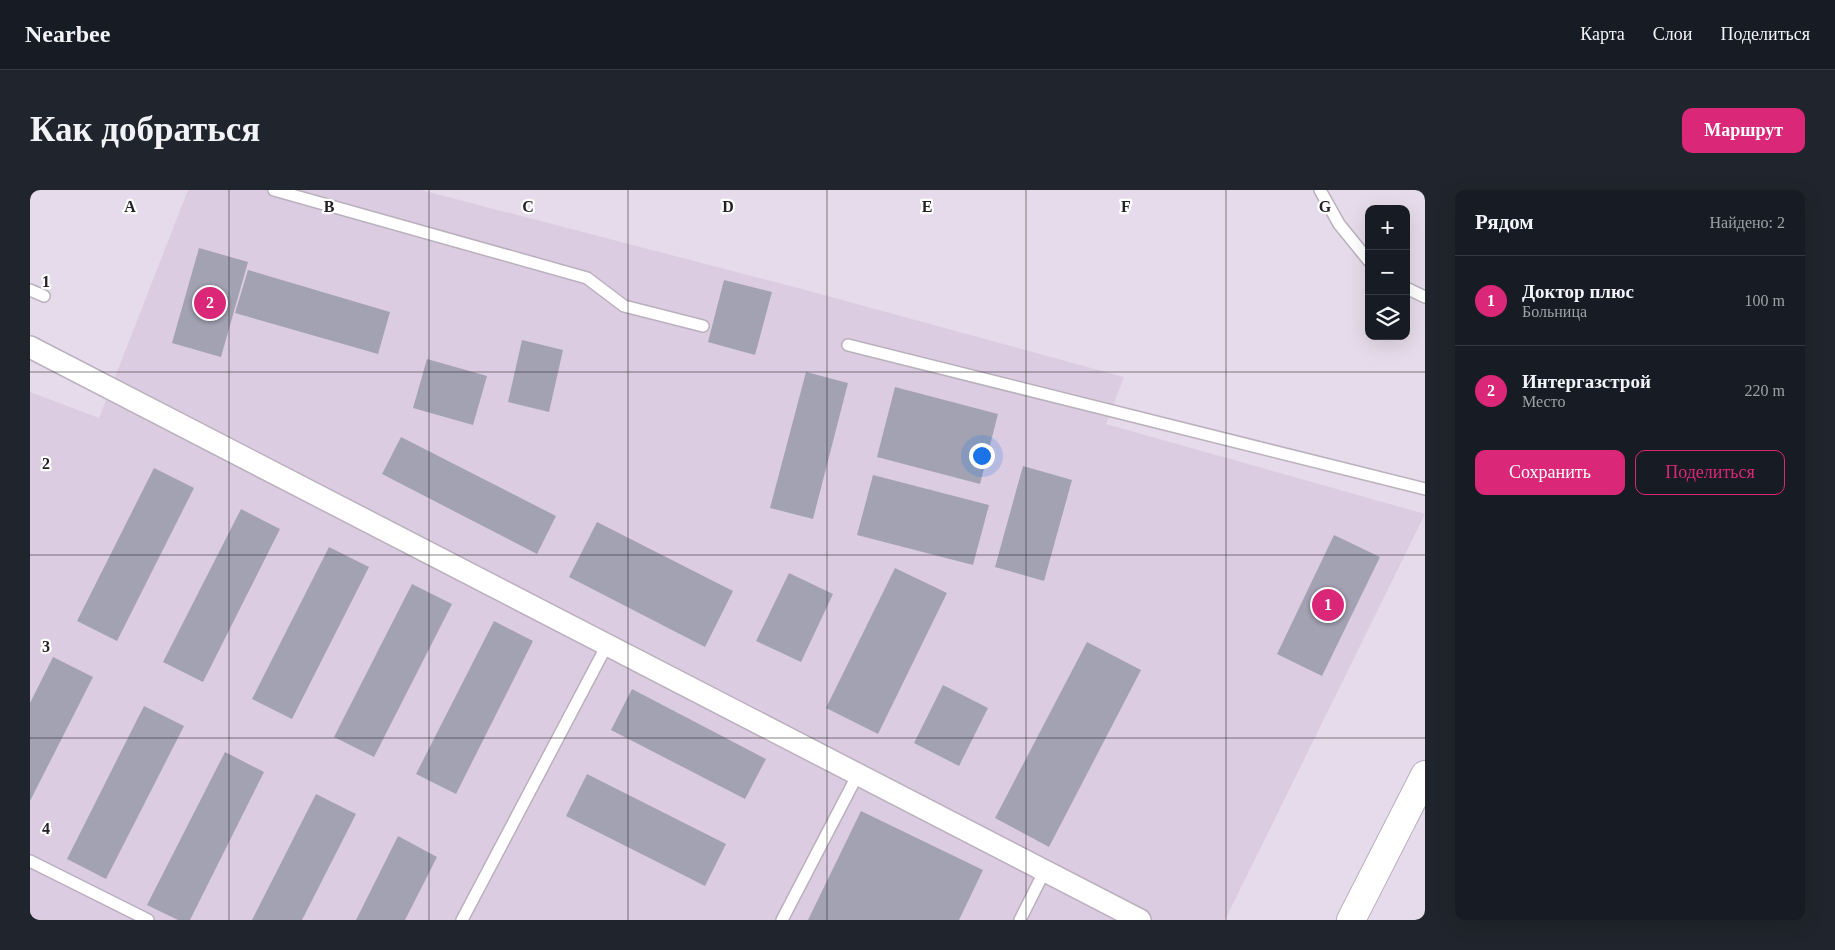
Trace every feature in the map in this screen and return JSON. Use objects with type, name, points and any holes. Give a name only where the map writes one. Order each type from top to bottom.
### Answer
[{"type":"main road","points":[[1351,920],[1425,775]]},
{"type":"street","points":[[30,347],[1140,920]]},
{"type":"lane","points":[[274,190],[587,278],[624,306],[703,326]]},
{"type":"lane","points":[[1320,190],[1339,224],[1365,256]]},
{"type":"lane","points":[[30,290],[44,296]]},
{"type":"lane","points":[[1410,290],[1425,297]]},
{"type":"lane","points":[[848,345],[1425,489]]},
{"type":"lane","points":[[462,920],[607,645]]},
{"type":"lane","points":[[782,920],[858,774]]},
{"type":"lane","points":[[30,860],[148,920]]},
{"type":"lane","points":[[1020,920],[1045,870]]},
{"type":"shaded area","points":[[188,190],[421,190],[798,288],[1124,377],[1106,424],[1425,514],[1225,920],[30,920],[30,392],[99,418]]},
{"type":"building","points":[[199,248],[248,262],[221,357],[172,343]]},
{"type":"building","points":[[248,270],[390,312],[378,354],[235,313]]},
{"type":"building","points":[[724,280],[772,292],[755,355],[708,342]]},
{"type":"building","points":[[522,340],[563,350],[549,412],[508,402]]},
{"type":"building","points":[[427,359],[487,376],[473,425],[413,408]]},
{"type":"building","points":[[806,372],[848,383],[813,519],[770,508]]},
{"type":"building","points":[[895,387],[998,414],[980,484],[877,457]]},
{"type":"building","points":[[401,437],[556,516],[537,554],[382,474]]},
{"type":"building","points":[[1023,466],[1072,480],[1044,581],[995,567]]},
{"type":"building","points":[[154,468],[194,488],[117,641],[77,621]]},
{"type":"building","points":[[873,475],[989,505],[973,565],[857,535]]},
{"type":"building","points":[[241,509],[280,529],[203,682],[163,662]]},
{"type":"building","points":[[597,522],[733,591],[705,647],[569,577]]},
{"type":"building","points":[[1334,535],[1380,557],[1322,676],[1277,654]]},
{"type":"building","points":[[329,547],[369,567],[292,719],[252,699]]},
{"type":"building","points":[[895,568],[947,593],[878,734],[826,708]]},
{"type":"building","points":[[789,573],[833,594],[801,662],[756,641]]},
{"type":"building","points":[[412,584],[452,604],[374,757],[334,737]]},
{"type":"building","points":[[494,621],[533,641],[456,794],[416,774]]},
{"type":"building","points":[[1087,642],[1141,670],[1049,847],[995,818]]},
{"type":"building","points":[[53,657],[93,677],[30,801],[30,703]]},
{"type":"building","points":[[943,685],[988,708],[959,766],[914,743]]},
{"type":"building","points":[[632,689],[766,759],[745,799],[611,730]]},
{"type":"building","points":[[144,706],[184,726],[106,879],[67,859]]},
{"type":"building","points":[[225,752],[264,772],[190,920],[178,920],[147,905]]},
{"type":"building","points":[[587,774],[726,844],[705,886],[566,816]]},
{"type":"building","points":[[316,794],[356,814],[302,920],[252,920]]},
{"type":"building","points":[[861,811],[983,870],[959,920],[808,920]]},
{"type":"building","points":[[398,836],[437,857],[405,920],[356,920]]},
{"type":"place","name":"Интергазстрой","points":[[210,303]]},
{"type":"place","name":"Доктор плюс","points":[[1328,605]]}]
